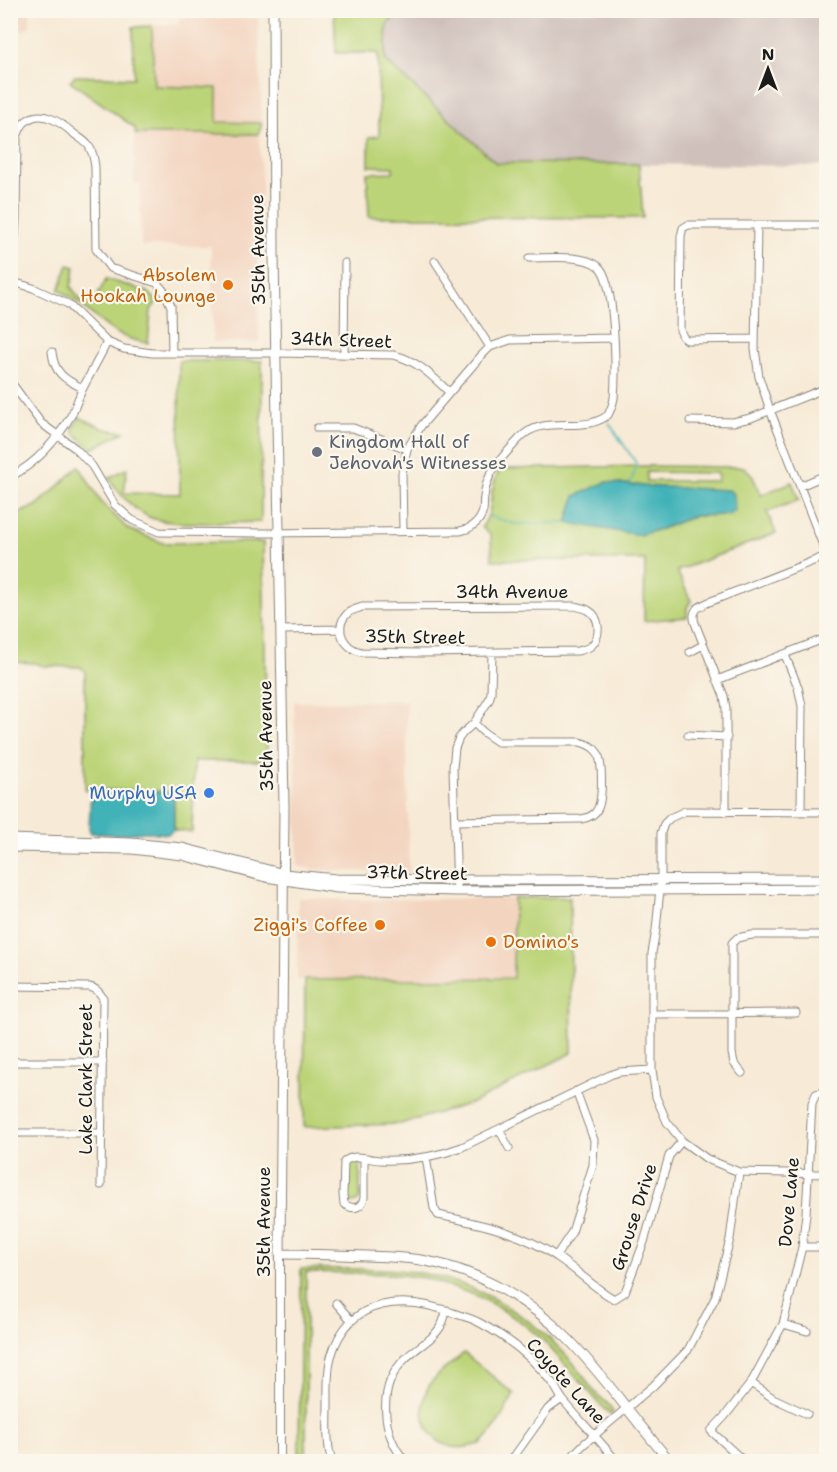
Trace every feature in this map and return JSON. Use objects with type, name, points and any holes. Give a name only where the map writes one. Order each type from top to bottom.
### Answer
[{"type":"main road","name":"35th Avenue","points":[[273,10],[273,187],[284,877],[280,1254]]},
{"type":"main road","name":"37th Street","points":[[10,839],[131,843],[182,848],[284,877],[337,888],[660,884],[826,879]]},
{"type":"main road","name":"37th Street","points":[[10,847],[132,849],[182,855],[266,877],[284,877]]},
{"type":"main road","name":"37th Street","points":[[660,884],[826,889]]},
{"type":"main road","points":[[280,1254],[409,1258],[442,1264],[489,1282],[531,1307],[561,1332],[584,1356],[671,1461]]},
{"type":"street","points":[[10,250],[15,236],[17,136],[23,123],[34,117],[46,116],[57,120],[88,145],[94,155],[96,249],[110,268],[157,283],[164,291],[171,306],[172,353]]},
{"type":"street","points":[[755,339],[687,340],[683,337],[680,330],[683,228],[688,225],[826,225]]},
{"type":"street","points":[[726,812],[726,708],[724,696],[693,616],[694,611],[697,607],[826,554],[759,377],[755,339],[757,225]]},
{"type":"street","points":[[10,381],[41,423],[75,448],[92,466],[115,505],[132,520],[159,532],[466,530],[479,520],[483,511],[483,498],[488,480],[494,468],[523,435],[554,424],[591,424],[608,415],[614,400],[613,319],[606,277],[602,269],[597,264],[584,259],[529,258]]},
{"type":"street","points":[[435,261],[490,347]]},
{"type":"street","points":[[344,354],[345,263]]},
{"type":"street","points":[[10,281],[33,288],[68,304],[107,342],[59,435],[42,454],[23,470],[10,477]]},
{"type":"street","points":[[403,531],[402,473],[407,448],[421,426],[490,347],[510,340],[614,338]]},
{"type":"street","name":"34th Street","points":[[107,342],[124,349],[152,353],[385,354],[404,358],[420,366],[449,392]]},
{"type":"street","points":[[52,352],[53,364],[60,373],[83,388]]},
{"type":"street","points":[[690,421],[742,421],[826,388]]},
{"type":"street","points":[[317,428],[353,428],[407,448]]},
{"type":"street","points":[[800,486],[826,475]]},
{"type":"street","name":"34th Avenue","points":[[341,628],[343,620],[350,611],[383,606],[574,606],[589,610],[597,620],[596,640],[585,649],[492,652]]},
{"type":"street","name":"35th Street","points":[[281,630],[341,628],[346,645],[354,651],[361,652],[492,652]]},
{"type":"street","points":[[717,680],[826,638]]},
{"type":"street","points":[[690,652],[703,645]]},
{"type":"street","points":[[456,886],[453,768],[455,748],[463,733],[474,723],[486,705],[491,693],[492,652]]},
{"type":"street","points":[[785,655],[798,687],[802,706],[801,812]]},
{"type":"street","points":[[455,821],[581,819],[593,814],[600,802],[599,757],[590,746],[580,742],[498,742],[474,723]]},
{"type":"street","points":[[688,735],[727,737]]},
{"type":"street","points":[[826,812],[686,811],[670,818],[664,824],[661,833],[657,930],[652,953],[652,1070],[656,1097],[667,1122],[682,1141],[707,1160],[739,1172],[826,1174]]},
{"type":"street","points":[[742,1073],[734,1063],[732,1053],[732,943],[738,938],[752,935],[826,935]]},
{"type":"street","name":"Lake Clark Street","points":[[10,986],[89,987],[95,988],[103,998],[101,1185]]},
{"type":"street","points":[[653,1014],[796,1013]]},
{"type":"street","points":[[10,1062],[103,1062]]},
{"type":"street","points":[[364,1158],[364,1198],[358,1208],[350,1208],[344,1204],[344,1162],[353,1156],[380,1160],[426,1157],[446,1153],[610,1075],[619,1072],[652,1070]]},
{"type":"street","points":[[426,1157],[434,1208],[438,1215],[474,1222],[520,1236],[556,1256],[572,1232],[593,1166],[594,1140],[576,1091]]},
{"type":"street","name":"Dove Lane","points":[[745,1461],[711,1431],[751,1383],[783,1324],[802,1247],[807,1215],[812,1103],[816,1094],[826,1092]]},
{"type":"street","points":[[499,1129],[508,1148]]},
{"type":"street","points":[[10,1133],[102,1133]]},
{"type":"street","name":"Grouse Drive","points":[[556,1256],[614,1299],[625,1292],[644,1242],[669,1156],[682,1141]]},
{"type":"street","points":[[569,1461],[626,1407],[653,1386],[688,1350],[715,1298],[730,1239],[739,1172]]},
{"type":"street","points":[[802,1247],[826,1247]]},
{"type":"street","name":"35th Avenue","points":[[280,1254],[280,1461]]},
{"type":"street","name":"Coyote Lane","points":[[351,1320],[368,1310],[386,1304],[407,1302],[437,1307],[479,1322],[521,1349],[617,1461]]},
{"type":"street","points":[[332,1461],[329,1453],[328,1432],[329,1367],[338,1339],[351,1320],[336,1303]]},
{"type":"street","points":[[406,1461],[392,1442],[386,1420],[386,1397],[393,1376],[404,1360],[442,1325],[447,1310]]},
{"type":"street","points":[[783,1324],[807,1331]]},
{"type":"street","points":[[751,1383],[773,1398],[807,1414]]},
{"type":"street","points":[[510,1461],[548,1409],[562,1399]]},
{"type":"shaded area","points":[[10,11],[30,11],[30,27],[22,31],[11,24]]},
{"type":"shaded area","points":[[401,11],[826,11],[826,166],[496,163],[385,60],[387,25]]},
{"type":"shaded area","points":[[180,18],[258,18],[262,123],[217,122],[216,88],[154,86],[152,26],[178,24]]},
{"type":"shaded area","points":[[135,134],[259,134],[262,182],[257,246],[259,342],[213,342],[211,246],[141,246],[140,184],[134,184]]},
{"type":"shaded area","points":[[406,701],[409,873],[316,870],[298,866],[294,702]]},
{"type":"shaded area","points":[[298,898],[365,900],[514,898],[514,978],[297,980]]},
{"type":"green space","points":[[334,11],[401,11],[387,25],[385,60],[496,163],[639,164],[643,218],[369,217],[367,173],[393,172],[393,167],[369,166],[369,137],[379,136],[378,53],[336,53]]},
{"type":"green space","points":[[152,26],[154,86],[217,88],[217,122],[262,123],[259,134],[135,134],[135,128],[70,81],[75,76],[134,78],[133,27]]},
{"type":"green space","points":[[68,265],[75,267],[71,287],[80,299],[93,305],[106,279],[148,292],[157,301],[151,310],[148,343],[120,335],[59,290]]},
{"type":"green space","points":[[179,361],[262,361],[261,522],[187,523],[159,520],[149,517],[131,505],[109,478],[127,468],[124,493],[180,494]]},
{"type":"green space","points":[[79,417],[105,429],[124,432],[92,449],[73,430]]},
{"type":"green space","points":[[79,466],[101,502],[128,529],[163,543],[263,542],[267,761],[194,761],[192,832],[174,830],[174,792],[85,790],[85,672],[81,667],[11,662],[10,517],[36,506]]},
{"type":"green space","points":[[645,466],[744,467],[752,475],[761,495],[792,482],[799,500],[767,512],[776,533],[677,571],[691,601],[687,607],[687,617],[644,621],[645,560],[492,560],[491,536],[482,527],[488,517],[494,483],[501,469]],"holes":[[[647,472],[717,473],[718,481],[647,481]],[[605,482],[644,486],[730,515],[695,516],[639,535]]]},
{"type":"green space","points":[[570,897],[572,1053],[472,1103],[400,1124],[304,1127],[305,980],[513,978],[514,898]]},
{"type":"green space","points":[[356,1160],[360,1165],[360,1198],[357,1202],[352,1203],[347,1198],[348,1165],[350,1161]]},
{"type":"green space","points":[[301,1269],[399,1270],[432,1275],[481,1293],[526,1319],[546,1336],[565,1354],[613,1412],[610,1415],[543,1340],[520,1321],[475,1295],[425,1278],[393,1274],[306,1272],[306,1461],[299,1461]]},
{"type":"green space","points":[[464,1353],[514,1394],[497,1424],[483,1442],[458,1448],[436,1439],[429,1431],[423,1409],[430,1384]]},
{"type":"water","points":[[606,482],[729,490],[734,494],[735,510],[730,515],[694,516],[639,535],[567,523],[575,496]]},
{"type":"water","points":[[91,790],[174,792],[174,830],[168,834],[91,833],[89,828]]},
{"type":"waterway","points":[[609,423],[636,463],[630,484]]},
{"type":"waterway","points":[[488,516],[515,524],[567,523]]},
{"type":"place","name":"Absolem Hookah Lounge","points":[[228,285]]},
{"type":"place","name":"Kingdom Hall of Jehovah's Witnesses","points":[[317,452]]},
{"type":"place","name":"Murphy USA","points":[[209,793]]},
{"type":"place","name":"Ziggi's Coffee","points":[[380,925]]},
{"type":"place","name":"Domino's","points":[[491,942]]}]
